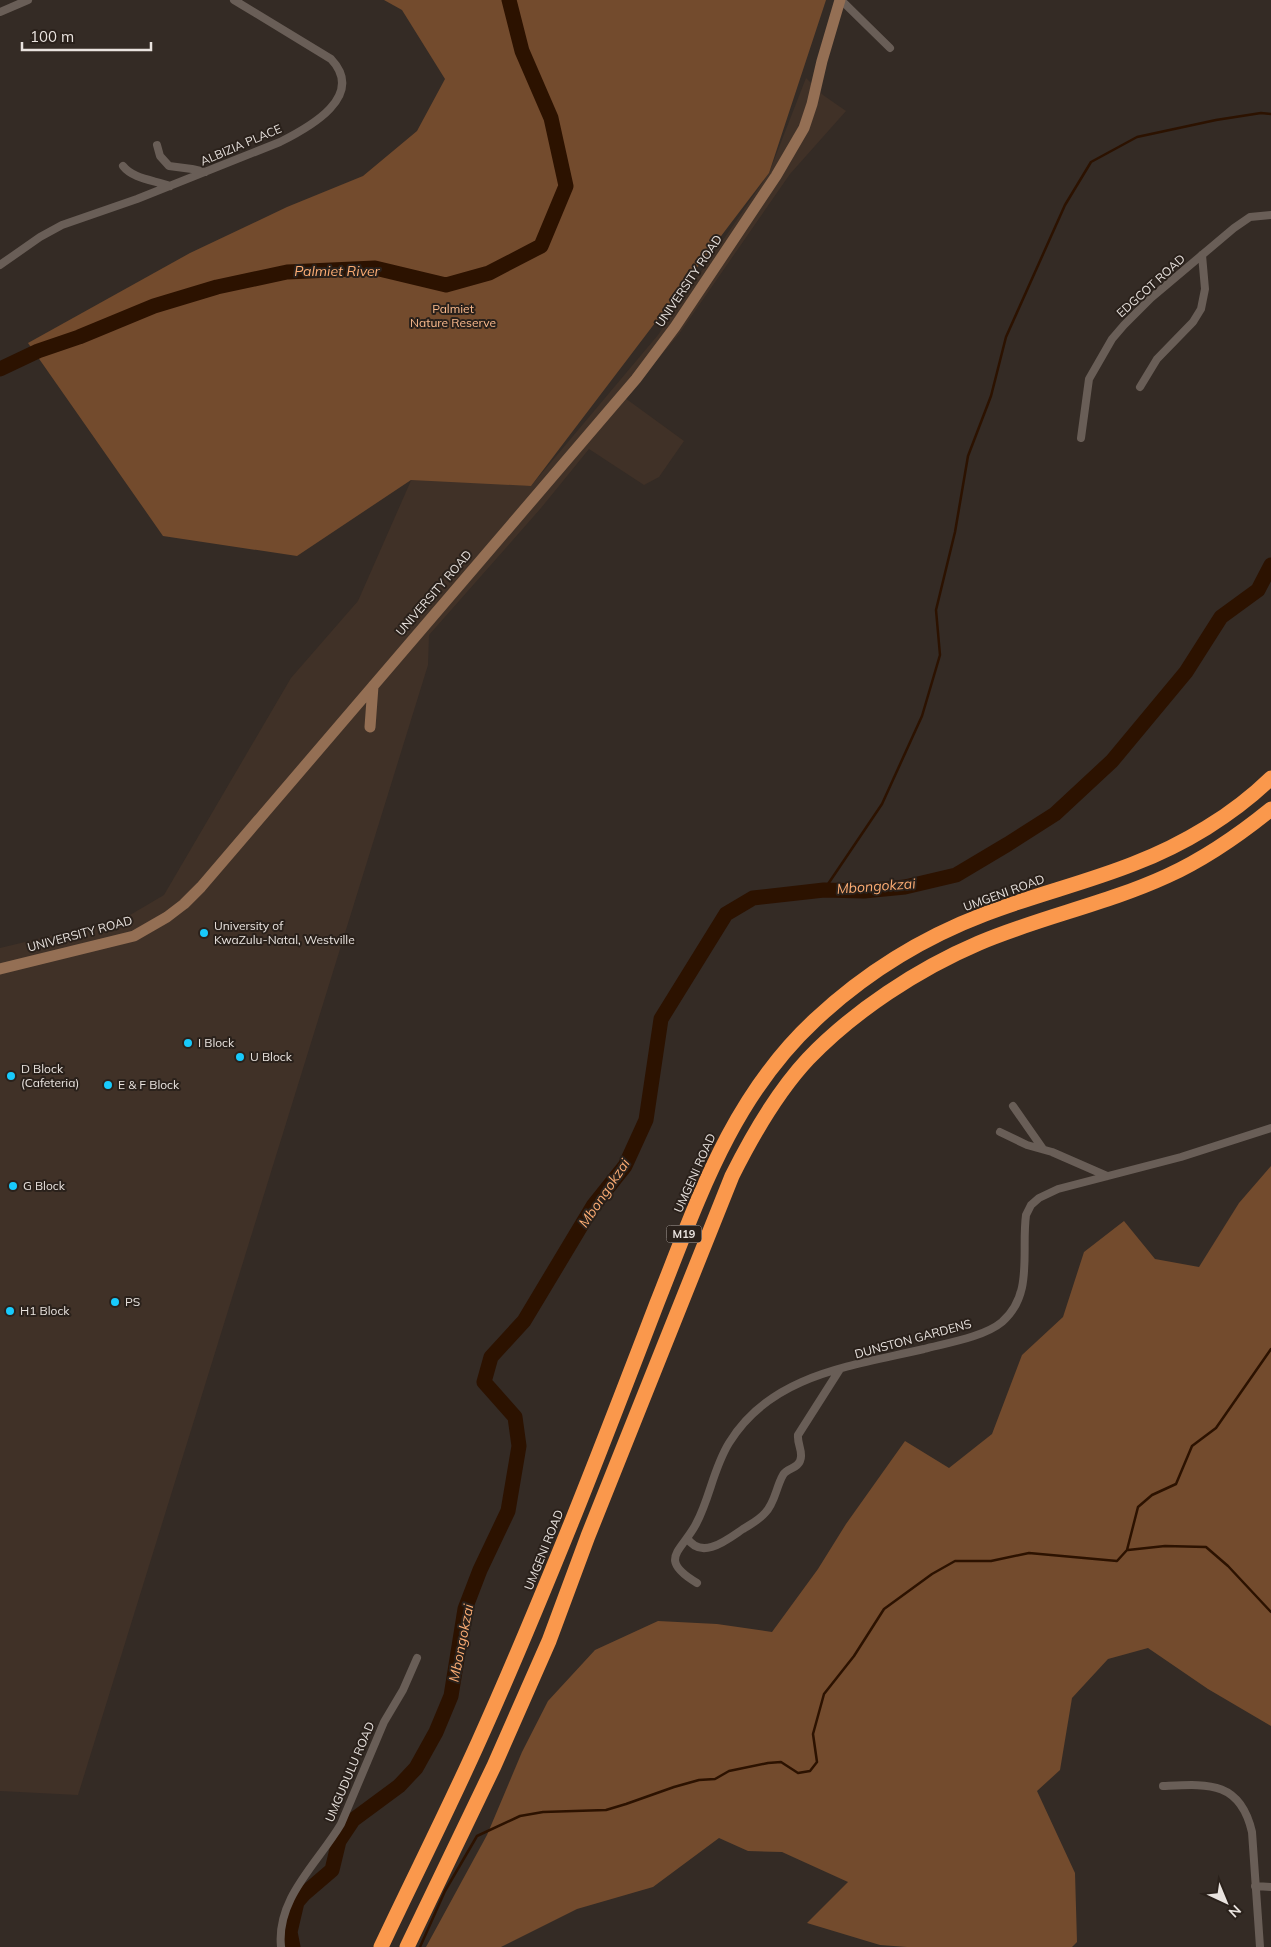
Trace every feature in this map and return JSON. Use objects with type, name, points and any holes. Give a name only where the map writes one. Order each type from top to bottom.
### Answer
[{"type":"highway","name":"UMGENI ROAD","points":[[380,1947],[477,1744],[527,1631],[713,1163],[759,1083],[782,1053],[815,1020],[852,989],[893,959],[935,936],[985,914],[1134,864],[1173,847],[1225,814],[1256,792],[1271,778]]},
{"type":"highway","name":"M19","points":[[407,1947],[494,1766],[548,1641],[732,1176],[745,1150],[781,1095],[808,1060],[856,1016],[900,984],[934,964],[980,943],[1167,876],[1203,857],[1271,809]]},
{"type":"street","points":[[0,12],[28,0]]},
{"type":"street","name":"ALBIZIA PLACE","points":[[0,265],[40,237],[62,225],[170,186],[295,134],[336,102],[343,88],[343,78],[332,59],[234,0]]},
{"type":"street","points":[[840,0],[890,48]]},
{"type":"street","name":"UNIVERSITY ROAD","points":[[0,969],[134,936],[167,917],[201,887],[655,356],[776,176],[804,128],[840,0]]},
{"type":"street","points":[[157,146],[160,156],[169,166],[205,172]]},
{"type":"street","points":[[123,166],[134,176],[170,186]]},
{"type":"street","name":"EDGCOT ROAD","points":[[1081,438],[1089,379],[1112,339],[1135,312],[1244,220],[1258,215],[1271,215]]},
{"type":"street","points":[[1140,386],[1157,359],[1193,322],[1201,309],[1205,289],[1202,255]]},
{"type":"street","points":[[370,727],[373,686]]},
{"type":"street","points":[[1013,1106],[1043,1149]]},
{"type":"street","name":"DUNSTON GARDENS","points":[[697,1583],[685,1576],[676,1566],[677,1552],[700,1517],[719,1462],[729,1444],[746,1422],[772,1398],[795,1384],[840,1370],[960,1340],[1000,1324],[1012,1312],[1021,1295],[1026,1215],[1031,1205],[1039,1198],[1058,1189],[1181,1157],[1271,1128]]},
{"type":"street","points":[[1000,1132],[1027,1146],[1043,1149],[1107,1176]]},
{"type":"street","points":[[687,1538],[695,1546],[712,1547],[733,1536],[765,1513],[772,1502],[783,1474],[800,1463],[802,1455],[798,1435],[840,1370]]},
{"type":"street","name":"UMGUDULU ROAD","points":[[281,1947],[281,1928],[286,1908],[303,1878],[341,1824],[384,1722],[403,1690],[417,1658]]},
{"type":"street","points":[[1163,1786],[1200,1784],[1221,1788],[1242,1806],[1249,1818],[1252,1832],[1260,1947]]},
{"type":"street","points":[[1255,1886],[1271,1887]]},
{"type":"shaded area","name":"University of KwaZulu-Natal, Westville","points":[[806,78],[823,95],[846,111],[790,174],[679,334],[625,398],[684,441],[659,477],[644,485],[589,449],[541,508],[429,635],[428,665],[78,1795],[0,1791],[0,948],[125,918],[164,895],[291,678],[358,601],[413,476],[531,486],[658,335],[769,173]]},
{"type":"green space","name":"Palmiet Nature Reserve","points":[[384,0],[826,0],[769,173],[531,486],[411,480],[297,556],[163,536],[28,343],[190,253],[287,207],[363,176],[417,131],[445,79],[402,10]]},
{"type":"green space","points":[[1271,1166],[1271,1726],[1208,1689],[1148,1648],[1108,1659],[1072,1698],[1060,1770],[1037,1791],[1075,1873],[1077,1942],[1072,1947],[907,1947],[880,1945],[807,1923],[848,1882],[782,1852],[748,1851],[719,1838],[653,1887],[577,1909],[501,1947],[426,1947],[487,1835],[522,1752],[548,1701],[595,1650],[658,1621],[717,1624],[772,1632],[818,1569],[846,1524],[905,1441],[949,1468],[992,1434],[1022,1355],[1063,1317],[1084,1252],[1124,1221],[1155,1259],[1199,1267],[1239,1203]]},
{"type":"waterway","name":"Palmiet River","points":[[0,369],[38,351],[79,337],[154,306],[217,287],[287,272],[375,268],[446,285],[489,273],[541,246],[566,186],[551,118],[522,51],[509,0]]},
{"type":"waterway","points":[[824,890],[882,804],[922,716],[940,655],[936,610],[955,532],[968,456],[991,396],[1006,337],[1065,205],[1091,162],[1137,137],[1216,120],[1261,113],[1271,114]]},
{"type":"waterway","name":"Mbongokzai","points":[[293,1947],[290,1932],[297,1902],[332,1870],[339,1841],[353,1820],[399,1786],[416,1768],[436,1732],[451,1696],[465,1609],[480,1570],[508,1511],[519,1446],[515,1417],[484,1382],[491,1357],[524,1321],[593,1206],[625,1166],[646,1120],[661,1019],[726,914],[753,898],[824,890],[864,891],[905,887],[956,875],[1055,814],[1112,761],[1186,672],[1221,617],[1258,590],[1271,565]]},
{"type":"waterway","points":[[420,1947],[445,1891],[477,1836],[520,1816],[543,1812],[606,1810],[674,1787],[699,1780],[715,1779],[729,1771],[768,1763],[781,1762],[798,1773],[810,1771],[817,1762],[813,1734],[824,1694],[854,1656],[884,1609],[932,1574],[955,1561],[991,1561],[1029,1553],[1117,1561],[1127,1550],[1138,1507],[1152,1495],[1176,1484],[1192,1446],[1216,1428],[1271,1349]]},
{"type":"waterway","points":[[1128,1550],[1165,1546],[1206,1547],[1228,1566],[1271,1612]]},
{"type":"place","name":"University of KwaZulu-Natal, Westville","points":[[204,933]]},
{"type":"place","name":"I Block","points":[[188,1043]]},
{"type":"place","name":"U Block","points":[[240,1057]]},
{"type":"place","name":"D Block (Cafeteria)","points":[[11,1076]]},
{"type":"place","name":"E & F Block","points":[[108,1085]]},
{"type":"place","name":"G Block","points":[[13,1186]]},
{"type":"place","name":"PS","points":[[115,1302]]},
{"type":"place","name":"H1 Block","points":[[10,1311]]}]
